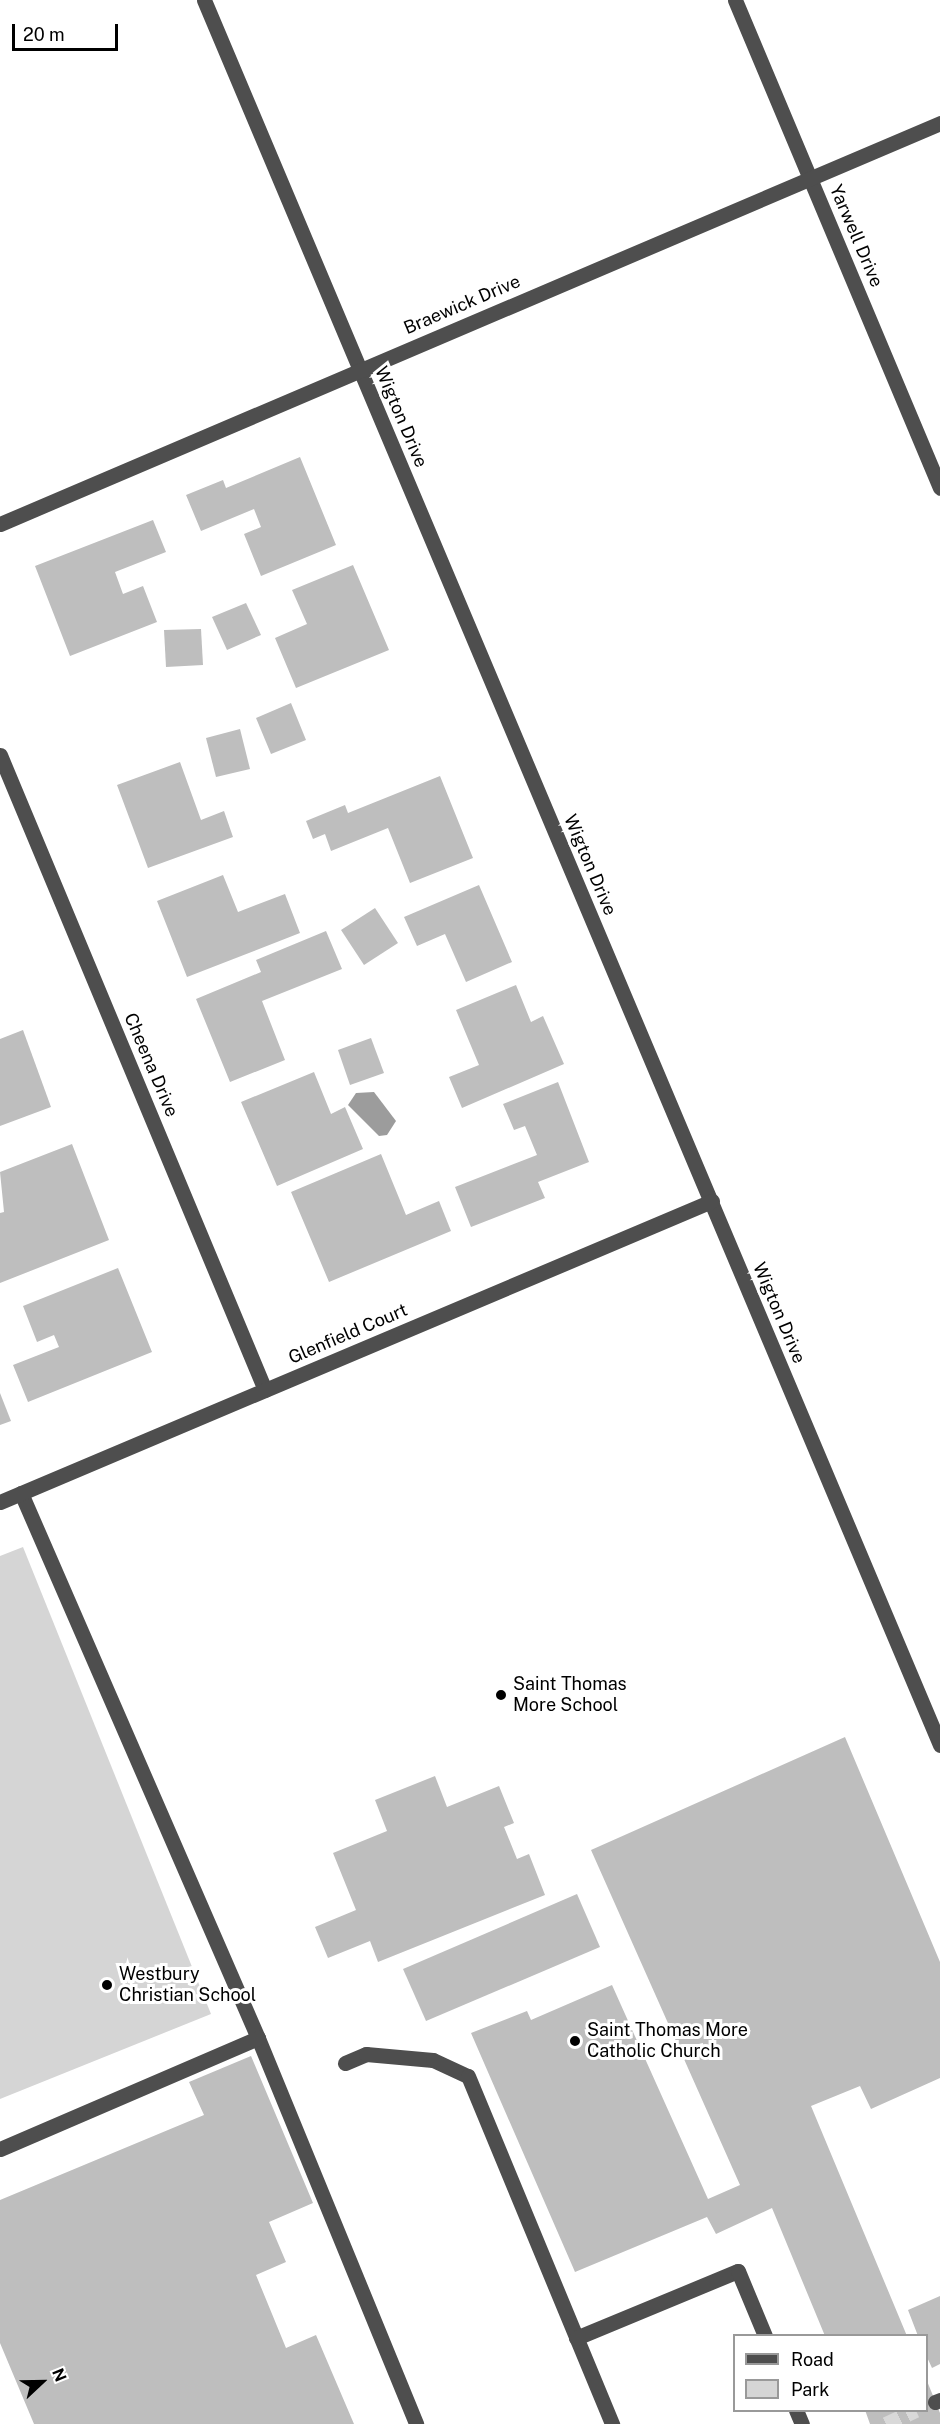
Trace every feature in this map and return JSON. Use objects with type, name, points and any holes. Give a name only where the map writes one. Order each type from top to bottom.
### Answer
[{"type":"street","name":"Wigton Drive","points":[[204,0],[940,1745]]},
{"type":"street","name":"Yarwell Drive","points":[[735,0],[940,488]]},
{"type":"street","name":"Braewick Drive","points":[[0,524],[940,123]]},
{"type":"street","name":"Cheena Drive","points":[[0,755],[265,1390]]},
{"type":"street","name":"Glenfield Court","points":[[0,1502],[712,1201]]},
{"type":"street","points":[[21,1493],[258,2038],[416,2424]]},
{"type":"street","points":[[0,2149],[258,2038]]},
{"type":"street","points":[[345,2063],[366,2054],[433,2060],[468,2076],[612,2424]]},
{"type":"street","points":[[576,2338],[738,2271],[764,2334]]},
{"type":"green space","points":[[23,1547],[211,2014],[0,2099],[0,1556]]},
{"type":"shaded area","points":[[374,1092],[396,1121],[387,1135],[379,1136],[348,1105],[356,1093]]},
{"type":"building","points":[[300,457],[336,545],[261,576],[244,534],[261,527],[254,509],[201,531],[186,495],[223,480],[226,488]]},
{"type":"building","points":[[153,520],[166,552],[115,572],[123,594],[143,586],[157,622],[70,656],[35,566]]},
{"type":"building","points":[[353,565],[389,650],[296,688],[275,638],[307,624],[292,590]]},
{"type":"building","points":[[246,603],[261,635],[227,650],[212,617]]},
{"type":"building","points":[[201,629],[203,665],[166,667],[164,630]]},
{"type":"building","points":[[291,703],[306,740],[271,754],[256,718]]},
{"type":"building","points":[[240,729],[250,769],[216,777],[206,738]]},
{"type":"building","points":[[180,762],[201,820],[224,811],[233,837],[148,868],[117,785]]},
{"type":"building","points":[[440,776],[473,858],[410,883],[388,828],[331,851],[325,834],[313,839],[306,821],[345,805],[348,813]]},
{"type":"building","points":[[223,875],[238,912],[285,894],[300,933],[187,977],[157,901]]},
{"type":"building","points":[[479,885],[512,962],[466,982],[445,934],[417,946],[404,917]]},
{"type":"building","points":[[375,908],[398,943],[364,965],[341,930]]},
{"type":"building","points":[[326,931],[342,969],[262,1001],[285,1060],[230,1082],[196,999],[261,972],[256,960]]},
{"type":"building","points":[[516,985],[531,1022],[543,1016],[564,1064],[462,1108],[449,1077],[479,1065],[456,1010]]},
{"type":"building","points":[[23,1030],[51,1107],[0,1126],[0,1039]]},
{"type":"building","points":[[371,1038],[384,1073],[350,1085],[338,1050]]},
{"type":"building","points":[[314,1072],[331,1114],[345,1107],[363,1149],[277,1186],[241,1102]]},
{"type":"building","points":[[558,1082],[589,1162],[538,1182],[545,1198],[471,1227],[455,1187],[537,1155],[525,1126],[514,1130],[503,1104]]},
{"type":"building","points":[[72,1144],[109,1240],[0,1283],[0,1213],[4,1212],[0,1172]]},
{"type":"building","points":[[381,1154],[406,1215],[439,1201],[451,1231],[329,1282],[291,1192]]},
{"type":"building","points":[[118,1268],[152,1352],[28,1402],[13,1365],[59,1347],[54,1335],[37,1342],[23,1306]]},
{"type":"building","points":[[0,1393],[11,1421],[0,1425]]},
{"type":"building","points":[[845,1737],[940,1962],[940,2078],[871,2109],[860,2086],[811,2106],[906,2334],[824,2334],[772,2208],[716,2234],[707,2217],[575,2272],[471,2033],[527,2011],[531,2020],[612,1985],[708,2199],[740,2185],[591,1850]]},
{"type":"building","points":[[435,1776],[447,1807],[499,1786],[514,1823],[504,1827],[517,1859],[529,1854],[545,1895],[378,1962],[370,1941],[328,1958],[315,1927],[356,1910],[333,1853],[387,1831],[375,1800]]},
{"type":"building","points":[[577,1894],[600,1947],[426,2021],[403,1969]]},
{"type":"building","points":[[251,2056],[313,2203],[269,2222],[286,2262],[256,2275],[286,2348],[316,2335],[354,2424],[34,2424],[0,2343],[0,2200],[204,2115],[189,2082]]},
{"type":"building","points":[[940,2296],[940,2364],[932,2368],[928,2359],[928,2334],[917,2334],[908,2310]]},
{"type":"building","points":[[928,2383],[940,2413],[940,2424],[870,2424],[866,2412],[928,2412]]},
{"type":"tunnel","points":[[886,2424],[912,2412]]},
{"type":"place","name":"Saint Thomas More School","points":[[501,1695]]},
{"type":"place","name":"Westbury Christian School","points":[[107,1985]]},
{"type":"place","name":"Saint Thomas More Catholic Church","points":[[575,2041]]}]
